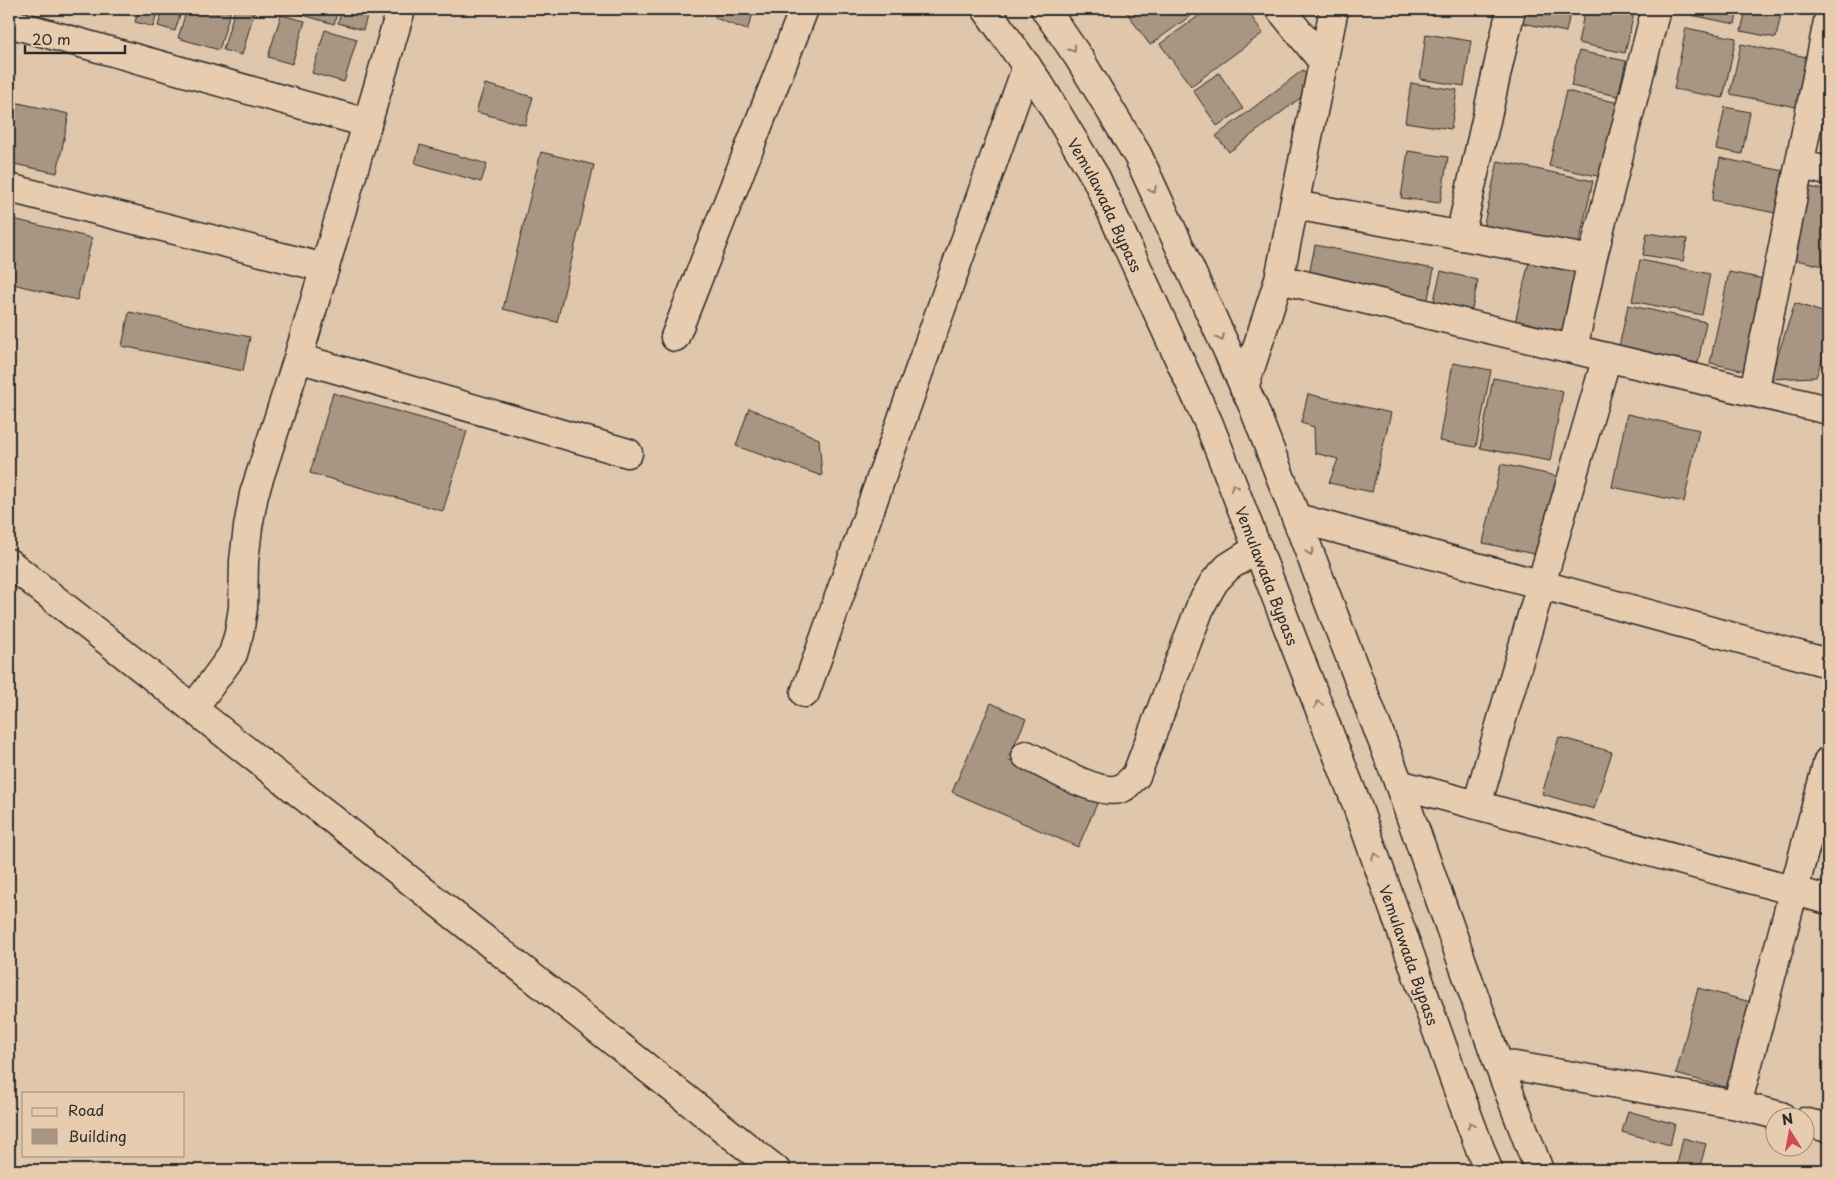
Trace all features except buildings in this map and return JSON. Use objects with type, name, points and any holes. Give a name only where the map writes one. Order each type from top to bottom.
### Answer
[{"type":"street","points":[[193,709],[233,654],[243,608],[244,561],[254,494],[298,358],[401,9]]},
{"type":"street","points":[[674,337],[804,9]]},
{"type":"street","name":"Vemulawada Bypass","points":[[986,9],[1040,85],[1096,178],[1209,424],[1355,800],[1488,1170]]},
{"type":"street","points":[[1045,9],[1080,58],[1138,156],[1253,406],[1399,784],[1498,1063],[1539,1170]]},
{"type":"street","points":[[1280,9],[1324,63]]},
{"type":"street","points":[[1244,388],[1279,279],[1334,9]]},
{"type":"street","points":[[1460,236],[1511,9]]},
{"type":"street","points":[[1573,349],[1592,260],[1656,9]]},
{"type":"street","points":[[1754,392],[1828,21]]},
{"type":"street","points":[[9,23],[367,124]]},
{"type":"street","points":[[805,693],[1027,66]]},
{"type":"street","points":[[1800,165],[1828,171]]},
{"type":"street","points":[[9,188],[325,268]]},
{"type":"street","points":[[1295,205],[1592,260]]},
{"type":"street","points":[[1279,279],[1828,410]]},
{"type":"street","points":[[1477,805],[1608,357]]},
{"type":"street","points":[[298,358],[628,453]]},
{"type":"street","points":[[1297,518],[1828,663]]},
{"type":"street","points":[[1026,755],[1094,788],[1111,790],[1123,788],[1136,776],[1201,604],[1214,582],[1228,567],[1258,548]]},
{"type":"street","points":[[9,563],[776,1170]]},
{"type":"street","points":[[1737,1105],[1828,761]]},
{"type":"street","points":[[1399,784],[1828,900]]},
{"type":"street","points":[[1498,1063],[1737,1105],[1764,1112]]},
{"type":"street","points":[[1814,1124],[1828,1128]]}]
